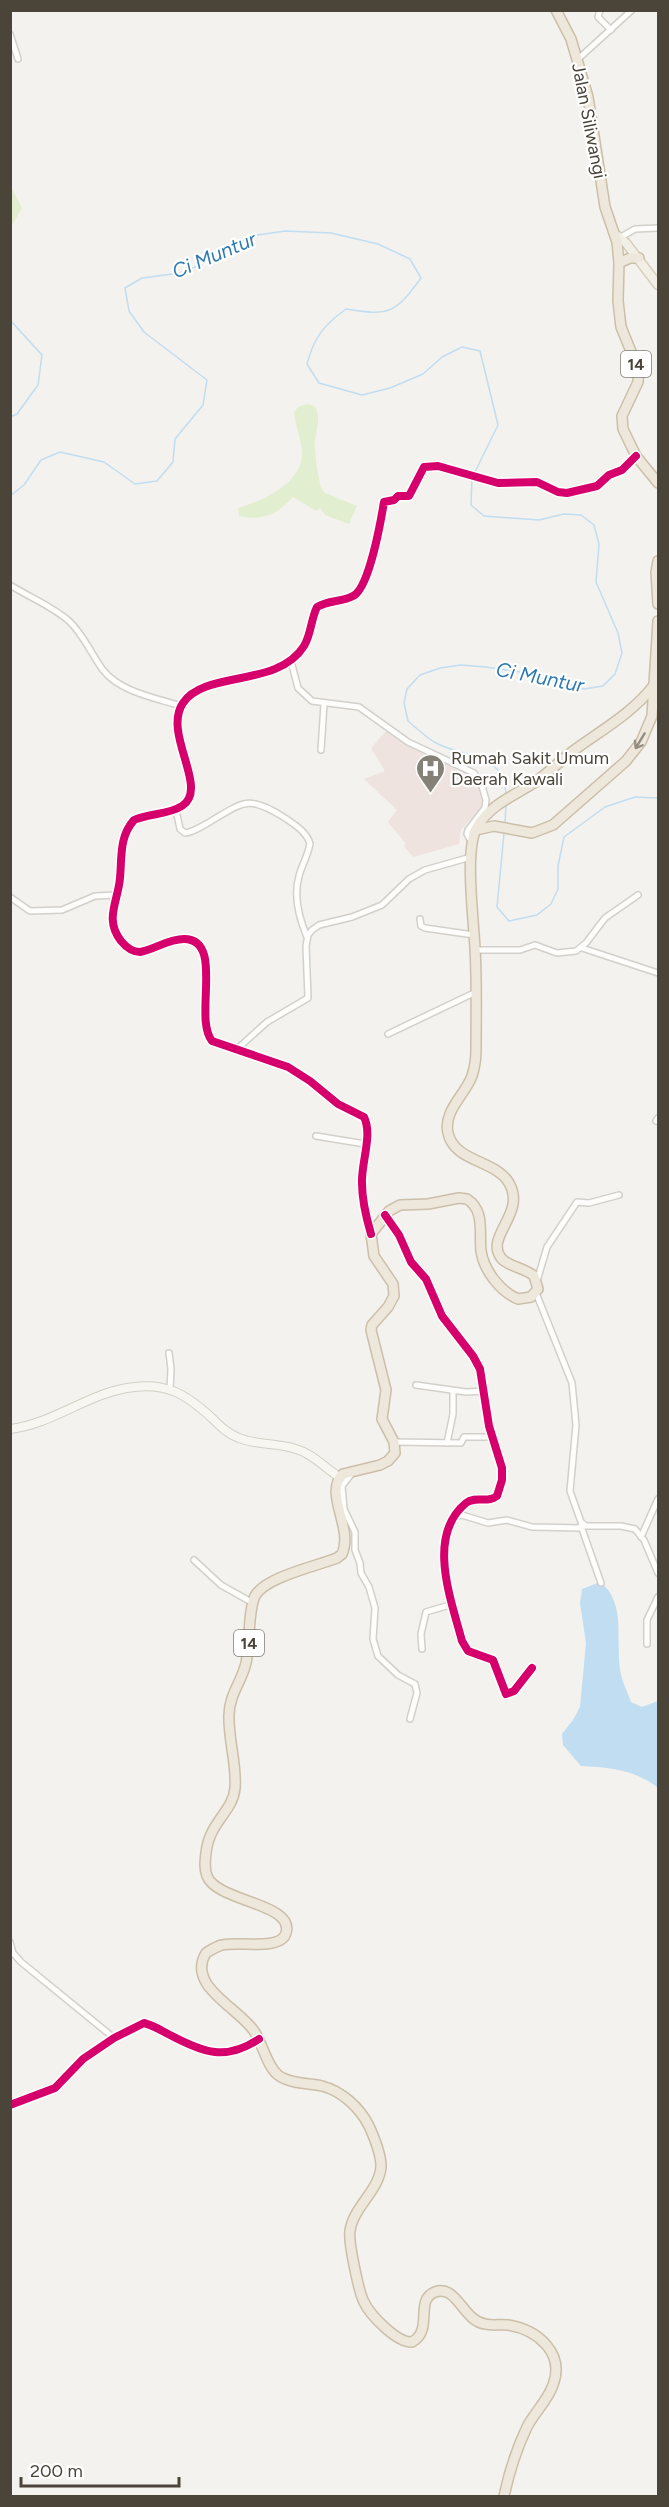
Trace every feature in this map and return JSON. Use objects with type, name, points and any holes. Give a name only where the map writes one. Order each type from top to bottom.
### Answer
[{"type":"highway","name":"Jalan Siliwangi","points":[[556,10],[568,30],[578,60],[593,120],[605,207],[617,235]]},
{"type":"highway","name":"14","points":[[617,235],[618,301],[621,327],[639,377],[622,416],[622,422],[626,438],[636,456],[656,476]]},
{"type":"highway","points":[[619,263],[630,258],[639,258]]},
{"type":"highway","points":[[658,561],[656,572],[658,604]]},
{"type":"highway","points":[[476,830],[499,826],[529,833],[554,825],[626,761],[642,742],[652,716],[658,621]]},
{"type":"highway","points":[[253,1603],[256,1594],[267,1584],[337,1558],[342,1554],[346,1535],[335,1495],[339,1477],[388,1461],[395,1453],[394,1442],[382,1419],[386,1390],[371,1330],[372,1325],[392,1301],[394,1289],[374,1256],[371,1234],[385,1215],[400,1205],[408,1203],[428,1204],[467,1198],[478,1211],[481,1222],[483,1260],[496,1282],[504,1291],[518,1299],[531,1297],[536,1293],[537,1281],[531,1273],[505,1262],[498,1252],[498,1239],[511,1216],[513,1202],[512,1188],[508,1180],[495,1169],[461,1152],[447,1132],[450,1114],[467,1086],[474,1068],[476,993],[472,843],[476,830],[493,808],[535,782],[634,707],[655,688]]},
{"type":"highway","name":"14","points":[[253,1603],[246,1663],[232,1695],[229,1715],[235,1787],[230,1804],[208,1837],[204,1867],[208,1879],[218,1890],[259,1904],[276,1913],[282,1917],[287,1928],[285,1935],[277,1942],[229,1944],[216,1947],[206,1953],[201,1966],[204,1981],[245,2020],[259,2039],[271,2067],[279,2076],[291,2081],[333,2090],[357,2108],[369,2127],[381,2166],[375,2184],[351,2224],[349,2236],[362,2298],[370,2312],[400,2339],[412,2342],[420,2336],[423,2330],[427,2300],[434,2293],[444,2291],[456,2298],[473,2320],[488,2325],[508,2325],[525,2330],[539,2337],[551,2350],[557,2366],[554,2385],[528,2426],[508,2475],[504,2496]]},
{"type":"main road","points":[[617,235],[639,258],[658,285]]},
{"type":"main road","points":[[10,1429],[42,1422],[95,1397],[120,1389],[146,1386],[170,1389],[184,1395],[218,1425],[236,1437],[298,1449],[310,1454],[339,1477]]},
{"type":"street","points":[[600,10],[598,17],[611,30]]},
{"type":"street","points":[[578,60],[632,10]]},
{"type":"street","points":[[10,34],[18,59]]},
{"type":"street","points":[[617,235],[635,229],[658,228]]},
{"type":"street","points":[[371,1234],[362,1196],[367,1125],[364,1117],[338,1104],[310,1081],[288,1067],[212,1041],[206,1031],[207,960],[201,946],[195,940],[167,941],[140,952],[128,948],[121,941],[112,923],[112,908],[116,895],[122,842],[132,822],[140,817],[176,810],[187,803],[193,790],[178,736],[181,706],[190,695],[199,690],[248,678],[291,661],[305,645],[317,607],[351,597],[359,591],[374,551],[385,501],[394,500],[398,496],[409,496],[424,466],[438,466],[502,484],[537,482],[558,492],[573,493],[597,486],[609,475],[622,470],[636,456]]},
{"type":"street","points":[[10,585],[67,620],[79,632],[105,672],[113,679],[145,695],[181,706]]},
{"type":"street","points":[[291,661],[295,680],[302,694],[317,703],[359,708],[408,742],[474,773],[482,786],[486,800],[485,808],[468,830],[472,843]]},
{"type":"street","points":[[321,750],[324,704]]},
{"type":"street","points":[[176,810],[180,829],[185,833],[240,804],[253,802],[267,807],[302,831],[310,844],[299,874],[297,903],[299,917],[307,937],[308,998],[267,1022],[236,1050]]},
{"type":"street","points":[[307,937],[319,925],[344,920],[382,905],[409,879],[425,870],[471,857]]},
{"type":"street","points":[[10,897],[30,911],[42,909],[58,911],[68,909],[95,896],[116,895]]},
{"type":"street","points":[[475,950],[520,951],[535,945],[566,954],[582,948],[605,918],[638,895]]},
{"type":"street","points":[[420,920],[423,928],[474,935]]},
{"type":"street","points":[[582,948],[658,973]]},
{"type":"street","points":[[388,1034],[476,993]]},
{"type":"street","points":[[316,1136],[347,1143],[365,1144]]},
{"type":"street","points":[[537,1281],[546,1247],[578,1202],[589,1203],[619,1195]]},
{"type":"street","points":[[385,1215],[399,1235],[411,1262],[426,1279],[442,1316],[477,1363],[485,1390],[492,1437],[502,1468],[497,1496],[489,1500],[476,1498],[469,1501],[456,1516],[447,1536],[443,1556],[464,1646],[471,1653],[487,1656],[493,1660],[506,1694],[514,1691],[532,1668]]},
{"type":"street","points":[[536,1293],[569,1372],[574,1395],[576,1425],[570,1491],[601,1583]]},
{"type":"street","points":[[169,1353],[170,1389]]},
{"type":"street","points":[[416,1385],[470,1392],[485,1390]]},
{"type":"street","points":[[447,1443],[453,1414],[453,1390]]},
{"type":"street","points":[[394,1442],[461,1443],[464,1437],[492,1437]]},
{"type":"street","points":[[354,1471],[342,1486],[343,1506],[356,1532],[355,1552],[360,1563],[360,1573],[368,1584],[373,1600],[374,1639],[378,1656],[398,1675],[413,1682],[416,1687],[410,1719]]},
{"type":"street","points":[[642,1537],[658,1499]]},
{"type":"street","points":[[456,1516],[462,1515],[488,1523],[507,1520],[532,1527],[581,1525],[632,1528],[642,1537],[658,1573]]},
{"type":"street","points":[[194,1560],[221,1585],[253,1603]]},
{"type":"street","points":[[647,1644],[647,1620],[658,1597]]},
{"type":"street","points":[[422,1649],[421,1634],[426,1612],[453,1604]]},
{"type":"street","points":[[10,1942],[13,1953],[21,1962],[114,2038]]},
{"type":"street","points":[[10,2105],[55,2088],[75,2065],[114,2038],[144,2023],[189,2045],[220,2053],[240,2051],[259,2039]]},
{"type":"shaded area","name":"Rumah Sakit Umum Daerah Kawali","points":[[386,731],[425,755],[465,770],[477,780],[483,797],[482,807],[461,830],[459,844],[413,857],[404,846],[406,844],[388,822],[397,810],[364,779],[385,771],[371,748]]},
{"type":"green space","points":[[11,187],[22,208],[11,227]]},
{"type":"green space","points":[[307,404],[315,406],[318,416],[315,449],[321,488],[325,493],[357,506],[349,524],[325,515],[320,508],[316,511],[293,497],[269,515],[256,518],[239,516],[238,508],[269,496],[279,490],[295,474],[302,454],[294,412],[298,407]]},
{"type":"water","points":[[600,1582],[609,1591],[614,1601],[617,1613],[621,1675],[631,1702],[642,1707],[658,1701],[658,1788],[631,1773],[602,1767],[581,1766],[563,1745],[562,1734],[580,1707],[586,1643],[580,1603],[582,1589]]},
{"type":"waterway","name":"Ci Muntur","points":[[10,496],[24,485],[41,460],[60,452],[104,462],[135,484],[157,481],[173,462],[175,439],[203,405],[207,380],[144,332],[129,311],[125,288],[142,278],[180,273],[213,260],[251,236],[285,231],[331,233],[378,244],[410,259],[421,278],[404,299],[390,310],[382,312],[346,309],[321,332],[307,364],[319,383],[362,395],[390,388],[423,374],[442,357],[462,347],[480,351],[498,425],[474,474]]},
{"type":"waterway","name":"Ci Muntur","points":[[10,320],[42,355],[38,385],[17,414],[10,417]]},
{"type":"waterway","name":"Ci Muntur","points":[[472,478],[471,505],[484,516],[539,520],[564,514],[581,515],[594,525],[599,544],[596,582],[618,633],[622,653],[615,674],[603,686],[584,689],[521,672],[461,665],[440,668],[420,675],[407,689],[404,703],[408,721],[434,742],[481,758],[491,764],[499,771],[504,781],[506,796]]},
{"type":"waterway","name":"Ci Muntur","points":[[504,833],[497,907],[509,921],[537,915],[551,904],[558,889],[558,866],[564,837],[605,807],[635,797],[658,798]]},
{"type":"waterway","name":"Ci Muntur","points":[[505,825],[506,803]]},
{"type":"cycle path","points":[[371,1234],[362,1190],[367,1141],[364,1117],[338,1104],[310,1081],[288,1067],[212,1041],[207,1030],[205,1015],[206,965],[203,952],[196,942],[178,939],[137,952],[125,945],[116,933],[113,925],[113,910],[119,887],[122,848],[126,833],[134,820],[177,809],[189,798],[191,787],[189,774],[178,730],[178,716],[183,703],[193,693],[208,686],[260,674],[292,659],[306,642],[317,607],[349,598],[359,591],[369,568],[384,502],[394,500],[398,496],[409,496],[424,467],[438,466],[498,483],[537,482],[558,492],[567,493],[597,486],[609,475],[622,470],[636,456]]},
{"type":"cycle path","points":[[385,1215],[399,1235],[411,1262],[426,1279],[442,1316],[473,1356],[480,1369],[489,1426],[502,1468],[502,1480],[497,1496],[466,1503],[454,1517],[447,1533],[444,1550],[445,1569],[462,1641],[468,1651],[493,1660],[506,1694],[514,1691],[532,1668]]},
{"type":"cycle path","points":[[10,2105],[55,2088],[83,2059],[114,2038],[144,2023],[194,2046],[215,2052],[236,2050],[259,2039]]},
{"type":"place","name":"Rumah Sakit Umum Daerah Kawali","points":[[430,794]]}]
